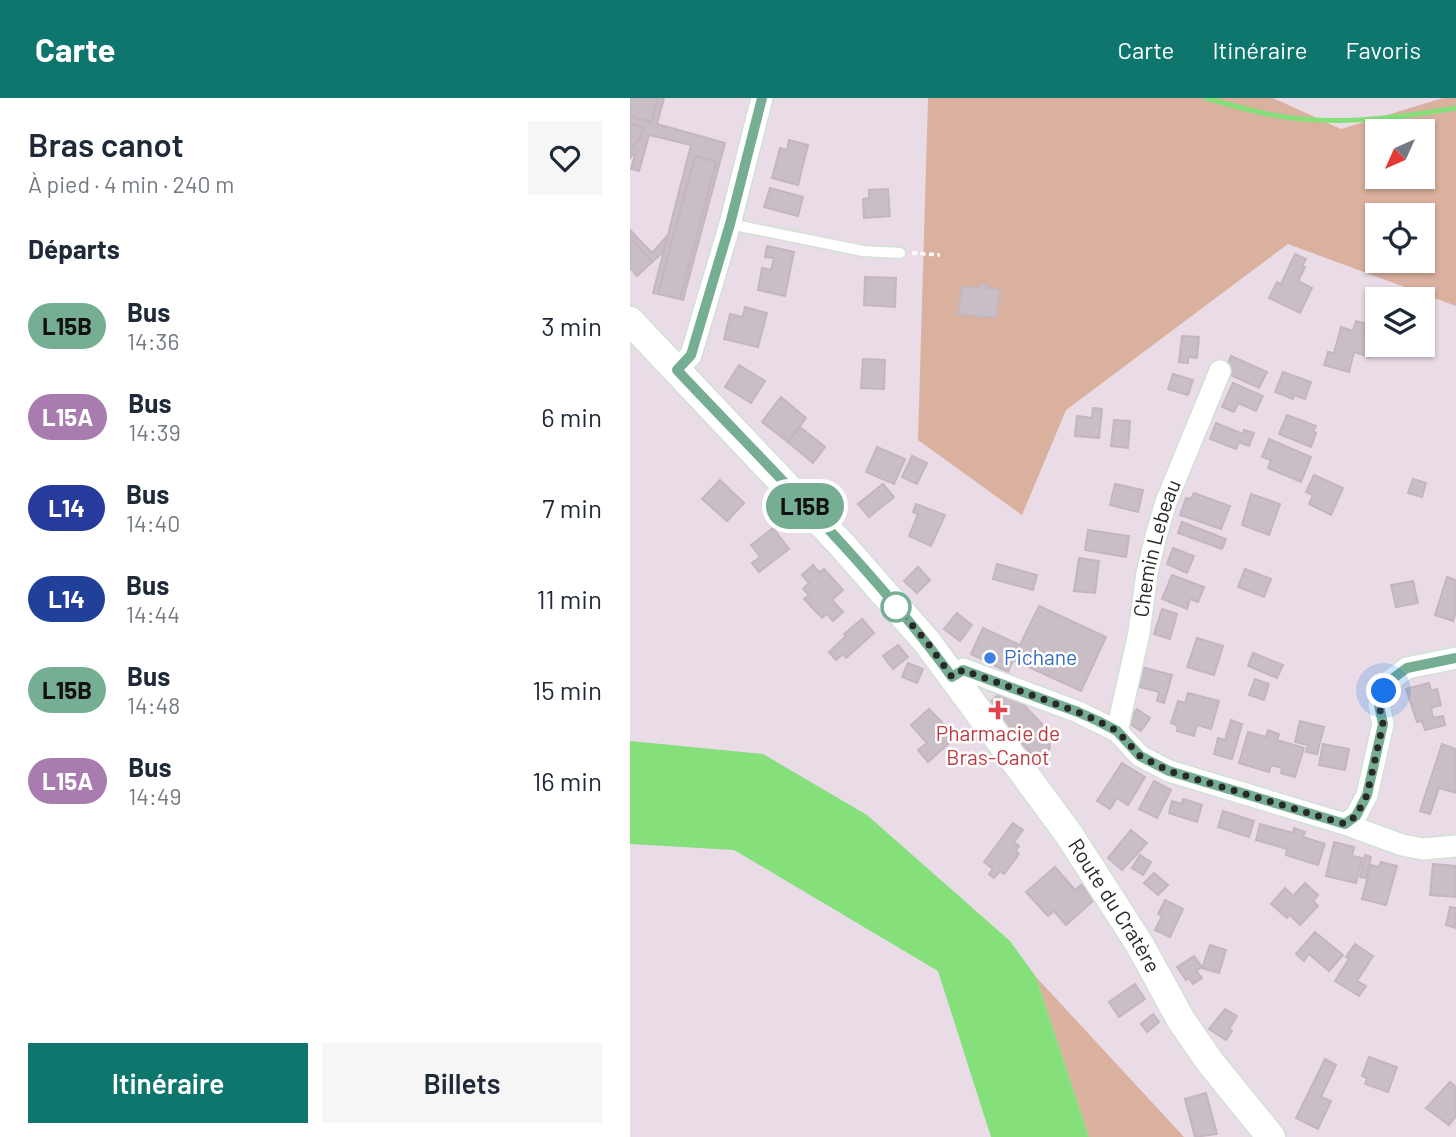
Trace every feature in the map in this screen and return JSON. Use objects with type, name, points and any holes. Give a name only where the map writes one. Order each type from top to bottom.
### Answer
[{"type":"street","points":[[677,370],[691,355],[730,224],[762,98]]},
{"type":"street","name":"Route du Cratère","points":[[630,321],[842,545],[927,642],[1068,832],[1140,945],[1181,1020],[1202,1052],[1271,1137]]},
{"type":"street","name":"Chemin Lebeau","points":[[1117,731],[1139,633],[1147,573],[1156,536],[1166,502],[1220,371]]},
{"type":"street","points":[[1345,824],[1356,816],[1367,795],[1383,724],[1379,705],[1392,679],[1407,668],[1456,658]]},
{"type":"street","points":[[952,677],[963,670],[1078,712],[1117,731],[1140,756],[1169,771],[1345,824],[1402,845],[1423,849],[1456,846]]},
{"type":"lane","points":[[730,224],[863,251],[900,253]]},
{"type":"path","points":[[900,253],[940,255]]},
{"type":"shaded area","points":[[928,98],[1273,98],[1341,129],[1365,122],[1365,189],[1435,189],[1435,119],[1374,119],[1443,98],[1456,98],[1456,306],[1435,298],[1435,287],[1405,287],[1367,273],[1435,273],[1435,203],[1365,203],[1365,272],[1288,244],[1066,410],[1022,515],[918,440]]},
{"type":"shaded area","points":[[630,741],[763,754],[867,815],[1010,941],[1036,977],[1089,1137],[991,1137],[938,971],[734,850],[630,844]]},
{"type":"shaded area","points":[[1036,977],[1184,1137],[1089,1137]]},
{"type":"building","points":[[630,98],[658,98],[652,122],[630,117]]},
{"type":"building","points":[[658,98],[664,98],[657,124],[725,143],[683,300],[680,299],[716,162],[695,156],[658,294],[653,293],[691,145],[649,135],[639,171],[631,169],[636,151],[630,158],[630,149],[640,138],[643,127],[630,124],[630,117],[652,122]]},
{"type":"building","points":[[630,124],[643,127],[640,138],[630,149]]},
{"type":"building","points":[[789,140],[808,145],[798,185],[772,178],[780,148],[787,150]]},
{"type":"building","points":[[695,156],[716,162],[680,299],[658,294]]},
{"type":"building","points":[[770,188],[803,197],[798,216],[764,207]]},
{"type":"building","points":[[888,189],[890,216],[864,218],[863,199],[869,198],[869,190]]},
{"type":"building","points":[[630,230],[652,253],[668,235],[663,252],[652,262],[630,238]]},
{"type":"building","points":[[630,238],[652,262],[637,276],[630,268]]},
{"type":"building","points":[[767,246],[794,252],[785,296],[758,290],[762,268],[771,270],[774,258],[765,257]]},
{"type":"building","points":[[1295,254],[1306,259],[1298,281],[1312,288],[1300,313],[1269,298],[1277,282],[1281,284]]},
{"type":"building","points":[[865,277],[896,278],[895,307],[864,305]]},
{"type":"building","points":[[980,284],[1000,290],[996,318],[958,314],[962,287],[979,288]]},
{"type":"building","points":[[745,307],[767,313],[758,347],[724,339],[730,314],[743,317]]},
{"type":"building","points":[[1356,321],[1365,323],[1365,356],[1354,352],[1349,372],[1324,365],[1328,352],[1334,353],[1341,327],[1353,331]]},
{"type":"building","points":[[1182,336],[1199,337],[1197,358],[1188,357],[1188,363],[1179,362]]},
{"type":"building","points":[[1231,356],[1267,372],[1259,388],[1224,372]]},
{"type":"building","points":[[863,359],[885,360],[884,389],[861,388]]},
{"type":"building","points":[[739,365],[765,381],[751,403],[725,387]]},
{"type":"building","points":[[1283,372],[1311,382],[1305,399],[1294,395],[1293,399],[1275,392]]},
{"type":"building","points":[[1173,374],[1193,380],[1188,395],[1168,389]]},
{"type":"building","points":[[1233,383],[1263,396],[1256,411],[1238,403],[1234,412],[1222,407]]},
{"type":"building","points":[[781,397],[806,418],[788,442],[762,422]]},
{"type":"building","points":[[1093,408],[1102,409],[1099,438],[1075,436],[1077,416],[1092,418]]},
{"type":"building","points":[[1287,415],[1316,426],[1311,447],[1279,434]]},
{"type":"building","points":[[1114,420],[1130,421],[1128,448],[1111,446]]},
{"type":"building","points":[[1216,423],[1243,434],[1244,430],[1254,433],[1249,446],[1239,442],[1236,449],[1210,439]]},
{"type":"building","points":[[800,427],[825,447],[813,463],[788,442]]},
{"type":"building","points":[[1269,439],[1311,457],[1301,482],[1268,468],[1271,460],[1262,457]]},
{"type":"building","points":[[877,447],[905,459],[894,484],[866,472]]},
{"type":"building","points":[[912,456],[927,463],[917,484],[902,477]]},
{"type":"building","points":[[1314,475],[1343,488],[1331,515],[1309,504],[1313,495],[1306,492]]},
{"type":"building","points":[[1413,479],[1426,483],[1422,497],[1408,493]]},
{"type":"building","points":[[720,480],[744,503],[727,521],[702,499]]},
{"type":"building","points":[[883,484],[894,497],[869,517],[858,504]]},
{"type":"building","points":[[1115,484],[1143,490],[1138,512],[1110,505]]},
{"type":"building","points":[[1194,493],[1230,506],[1221,529],[1180,515],[1186,498],[1191,499]]},
{"type":"building","points":[[1251,494],[1280,504],[1269,535],[1242,525]]},
{"type":"building","points":[[916,504],[945,515],[931,546],[909,536],[918,514],[913,512]]},
{"type":"building","points":[[1182,522],[1226,539],[1222,549],[1178,533]]},
{"type":"building","points":[[773,528],[789,549],[759,572],[752,563],[760,557],[751,545]]},
{"type":"building","points":[[1088,530],[1129,536],[1126,557],[1085,550]]},
{"type":"building","points":[[1173,548],[1194,556],[1187,573],[1167,564]]},
{"type":"building","points":[[1079,558],[1099,561],[1095,593],[1074,591]]},
{"type":"building","points":[[997,564],[1037,575],[1033,590],[993,579]]},
{"type":"building","points":[[813,565],[819,572],[824,569],[843,590],[832,600],[843,612],[833,621],[827,614],[822,618],[804,599],[809,595],[803,589],[809,583],[802,575]]},
{"type":"building","points":[[918,567],[930,580],[917,593],[904,581]]},
{"type":"building","points":[[1245,569],[1271,579],[1264,597],[1238,587]]},
{"type":"building","points":[[1172,575],[1204,587],[1198,602],[1190,599],[1187,609],[1162,599]]},
{"type":"building","points":[[1447,577],[1456,580],[1456,612],[1453,621],[1435,615]]},
{"type":"building","points":[[1413,581],[1418,603],[1396,607],[1391,585]]},
{"type":"building","points":[[1039,606],[1106,637],[1081,691],[1013,660],[1008,672],[971,654],[983,628],[1020,645]]},
{"type":"building","points":[[1162,609],[1177,614],[1170,639],[1154,634]]},
{"type":"building","points":[[957,613],[972,625],[960,641],[944,629]]},
{"type":"building","points":[[862,619],[874,633],[846,658],[843,654],[836,660],[829,652],[846,636],[844,634]]},
{"type":"building","points":[[1197,638],[1223,646],[1214,675],[1187,667]]},
{"type":"building","points":[[898,645],[908,657],[893,669],[883,656]]},
{"type":"building","points":[[1253,653],[1283,665],[1277,678],[1248,666]]},
{"type":"building","points":[[908,663],[923,669],[917,683],[902,677]]},
{"type":"building","points":[[1141,667],[1172,675],[1164,703],[1157,701],[1159,692],[1136,686]]},
{"type":"building","points":[[1255,679],[1269,684],[1264,700],[1249,695]]},
{"type":"building","points":[[1429,683],[1431,691],[1437,689],[1441,705],[1431,708],[1433,718],[1443,716],[1445,725],[1425,730],[1422,721],[1417,722],[1406,689]]},
{"type":"building","points":[[1188,693],[1219,701],[1211,729],[1197,725],[1194,736],[1177,731],[1178,726],[1171,723],[1178,701],[1185,703]]},
{"type":"building","points":[[999,694],[1020,701],[1047,729],[1050,748],[1038,762],[988,704]]},
{"type":"building","points":[[929,709],[956,737],[928,762],[918,750],[927,743],[911,725]]},
{"type":"building","points":[[1137,709],[1150,718],[1141,731],[1128,723]]},
{"type":"building","points":[[1231,720],[1242,724],[1232,759],[1214,754],[1218,738],[1225,740]]},
{"type":"building","points":[[1300,721],[1324,727],[1317,754],[1306,752],[1308,745],[1295,742]]},
{"type":"building","points":[[1268,730],[1279,734],[1277,740],[1304,748],[1295,777],[1281,773],[1282,768],[1271,765],[1269,772],[1239,763],[1248,732],[1266,737]]},
{"type":"building","points":[[1323,744],[1349,749],[1345,770],[1319,765]]},
{"type":"building","points":[[1442,744],[1456,749],[1456,793],[1439,788],[1430,814],[1420,811]]},
{"type":"building","points":[[1122,763],[1145,777],[1128,805],[1117,798],[1110,809],[1097,801]]},
{"type":"building","points":[[1154,781],[1171,790],[1157,818],[1139,809]]},
{"type":"building","points":[[1183,799],[1202,805],[1197,822],[1169,813],[1172,801],[1182,804]]},
{"type":"building","points":[[1223,811],[1254,821],[1249,837],[1218,827]]},
{"type":"building","points":[[1013,823],[1023,830],[1014,842],[1019,846],[1016,851],[1019,854],[1004,874],[1000,871],[994,878],[989,874],[993,869],[984,862]]},
{"type":"building","points":[[1260,824],[1293,833],[1294,828],[1305,832],[1303,837],[1325,844],[1318,865],[1286,855],[1287,849],[1256,840]]},
{"type":"building","points":[[1131,830],[1147,843],[1122,870],[1108,858]]},
{"type":"building","points":[[1334,842],[1354,847],[1352,856],[1362,858],[1356,883],[1326,876]]},
{"type":"building","points":[[1140,855],[1151,862],[1143,875],[1132,868]]},
{"type":"building","points":[[1365,855],[1371,857],[1366,878],[1360,877]]},
{"type":"building","points":[[1381,862],[1397,866],[1386,905],[1362,899],[1371,865],[1379,867]]},
{"type":"building","points":[[1433,864],[1456,866],[1456,897],[1430,895]]},
{"type":"building","points":[[1055,867],[1075,890],[1081,885],[1094,900],[1066,925],[1054,911],[1048,916],[1026,892]]},
{"type":"building","points":[[1154,873],[1168,885],[1158,895],[1144,883]]},
{"type":"building","points":[[1305,883],[1318,895],[1313,901],[1318,906],[1300,925],[1290,915],[1287,918],[1271,904],[1285,888],[1293,896]]},
{"type":"building","points":[[1165,900],[1183,909],[1170,937],[1155,930],[1162,916],[1158,914]]},
{"type":"building","points":[[1450,907],[1456,908],[1456,928],[1446,925]]},
{"type":"building","points":[[1315,932],[1343,955],[1329,971],[1309,954],[1304,961],[1296,954]]},
{"type":"building","points":[[1355,944],[1373,956],[1357,981],[1366,986],[1359,996],[1335,981]]},
{"type":"building","points":[[1210,945],[1226,950],[1219,973],[1202,968]]},
{"type":"building","points":[[1194,956],[1202,967],[1196,971],[1202,978],[1193,984],[1189,978],[1186,980],[1177,967]]},
{"type":"building","points":[[1135,984],[1145,999],[1119,1017],[1109,1002]]},
{"type":"building","points":[[1225,1009],[1237,1016],[1226,1040],[1209,1029]]},
{"type":"building","points":[[1153,1014],[1159,1022],[1147,1032],[1141,1024]]},
{"type":"building","points":[[1369,1057],[1397,1067],[1388,1092],[1365,1084],[1367,1078],[1362,1076]]},
{"type":"building","points":[[1325,1059],[1336,1065],[1321,1097],[1331,1101],[1318,1129],[1296,1118]]},
{"type":"building","points":[[1450,1082],[1456,1087],[1456,1116],[1449,1125],[1426,1108]]},
{"type":"building","points":[[1206,1093],[1217,1134],[1195,1137],[1185,1099]]},
{"type":"waterway","points":[[1206,98],[1263,113],[1311,120],[1360,120],[1456,108]]},
{"type":"bus line","name":"L15B","points":[[762,98],[730,224],[691,355],[677,370],[842,545],[927,642],[952,677],[963,670],[1078,712],[1117,731],[1140,756],[1169,771],[1345,824],[1356,816],[1367,795],[1383,724],[1379,705],[1392,679],[1407,668],[1456,658]]},
{"type":"place","name":"Pichane","points":[[990,658]]},
{"type":"place","name":"Pharmacie de Bras-Canot","points":[[998,710]]},
{"type":"route","points":[[896,607],[927,642],[952,677],[963,670],[1078,712],[1117,731],[1140,756],[1169,771],[1345,824],[1356,816],[1367,795],[1383,724],[1379,705],[1384,691]]}]
